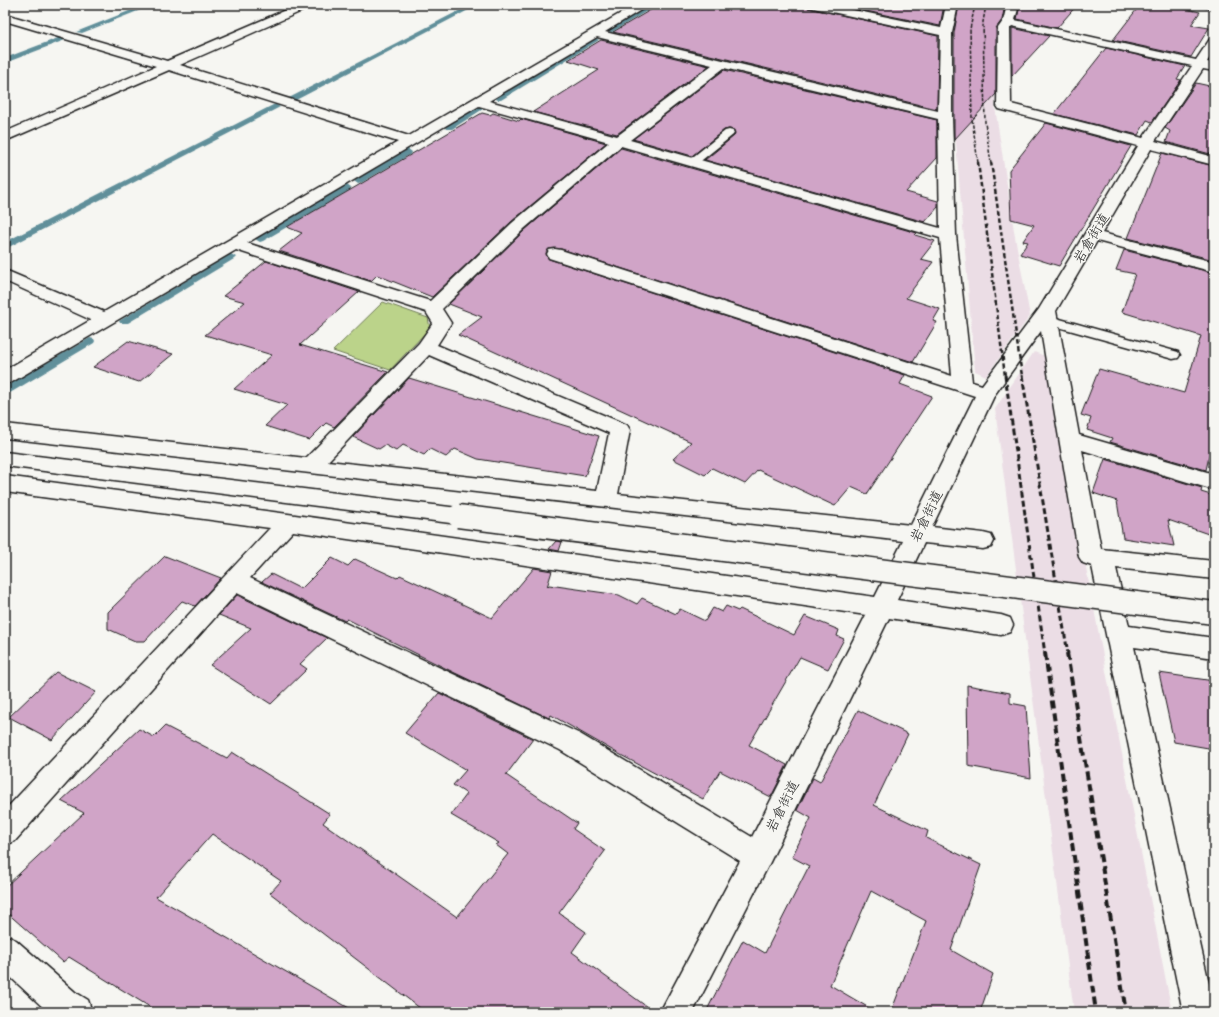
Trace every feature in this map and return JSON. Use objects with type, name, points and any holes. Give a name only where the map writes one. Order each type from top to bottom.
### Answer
[{"type":"street","points":[[5,137],[307,5]]},
{"type":"street","points":[[625,5],[641,7]]},
{"type":"street","points":[[813,5],[946,33]]},
{"type":"street","points":[[952,5],[946,33],[945,117],[948,235],[963,386]]},
{"type":"street","points":[[1013,5],[1009,22],[1004,28],[1004,106],[1214,161]]},
{"type":"street","points":[[1210,5],[1214,6]]},
{"type":"street","points":[[5,378],[479,102],[594,33],[641,7]]},
{"type":"street","points":[[5,17],[410,141]]},
{"type":"street","points":[[1009,22],[1214,67]]},
{"type":"street","points":[[594,33],[945,117]]},
{"type":"street","name":"岩倉街道","points":[[676,1012],[758,856],[882,607],[986,393],[1048,316],[1092,235],[1147,143],[1214,42]]},
{"type":"street","points":[[432,308],[518,226],[619,141],[720,64]]},
{"type":"street","points":[[479,102],[948,235]]},
{"type":"street","points":[[1092,235],[1214,267]]},
{"type":"street","points":[[233,244],[432,308],[442,323],[426,347],[311,466]]},
{"type":"street","points":[[555,254],[986,393]]},
{"type":"street","points":[[5,275],[104,319]]},
{"type":"street","points":[[1048,316],[1069,439],[1096,557],[1118,636],[1199,1012]]},
{"type":"street","points":[[426,347],[620,430],[606,500]]},
{"type":"street","points":[[5,431],[606,500],[983,541]]},
{"type":"street","points":[[1069,439],[1214,482]]},
{"type":"street","points":[[5,458],[1214,613]]},
{"type":"street","points":[[5,484],[288,522],[1001,625]]},
{"type":"street","points":[[5,831],[288,522]]},
{"type":"street","points":[[1096,557],[1214,570]]},
{"type":"street","points":[[234,581],[570,742],[758,856]]},
{"type":"street","points":[[1118,636],[1214,648]]},
{"type":"street","points":[[5,951],[63,1004],[76,1012]]},
{"type":"lane","points":[[693,162],[729,133]]},
{"type":"lane","points":[[1048,316],[1173,355]]},
{"type":"shaded area","points":[[993,27],[995,107],[1015,237],[1030,316],[986,376],[975,371],[954,119],[955,36]]},
{"type":"shaded area","points":[[1034,352],[1045,356],[1172,1012],[1074,1012],[995,409]]},
{"type":"green space","points":[[383,302],[428,318],[430,328],[390,370],[333,351]]},
{"type":"building","points":[[659,5],[806,5],[808,8],[938,36],[937,109],[613,32]]},
{"type":"building","points":[[836,5],[944,5],[940,26]]},
{"type":"building","points":[[959,5],[1005,5],[1002,20],[996,28],[996,94],[954,140],[954,33]]},
{"type":"building","points":[[1020,5],[1077,5],[1057,28],[1017,19]]},
{"type":"building","points":[[1140,5],[1167,5],[1200,12],[1191,25],[1209,28],[1191,57],[1113,40]]},
{"type":"building","points":[[1012,28],[1049,36],[1012,76]]},
{"type":"building","points":[[601,40],[709,66],[617,134],[533,112],[599,70],[568,60]]},
{"type":"building","points":[[1106,48],[1185,66],[1177,79],[1181,80],[1152,122],[1147,120],[1138,135],[1054,114]]},
{"type":"building","points":[[724,70],[937,120],[937,158],[906,192],[938,201],[938,207],[925,222],[705,160],[734,136],[734,130],[724,130],[692,156],[633,139]]},
{"type":"building","points":[[1196,83],[1214,87],[1214,155],[1166,142],[1170,131],[1165,128]]},
{"type":"building","points":[[482,113],[490,115],[493,113],[519,121],[521,119],[606,143],[511,222],[432,297],[377,275],[371,281],[279,251],[302,233],[287,227]]},
{"type":"building","points":[[1046,123],[1131,146],[1059,266],[1020,254],[1028,242],[1023,241],[1034,225],[1011,219],[1009,170]]},
{"type":"building","points":[[621,148],[917,233],[915,235],[935,241],[921,259],[933,262],[906,298],[940,309],[933,321],[937,322],[913,362],[561,249],[549,249],[546,253],[549,259],[905,375],[900,384],[932,396],[867,494],[851,487],[835,506],[758,470],[745,484],[712,468],[705,475],[673,459],[691,442],[458,335],[482,317],[449,304],[525,230]]},
{"type":"building","points":[[1162,153],[1214,166],[1214,260],[1128,238]]},
{"type":"building","points":[[1124,250],[1214,273],[1214,433],[1206,470],[1110,442],[1112,438],[1087,430],[1091,418],[1081,415],[1099,369],[1184,393],[1201,336],[1122,312],[1135,274],[1116,270]]},
{"type":"building","points":[[266,261],[359,292],[300,345],[388,372],[334,427],[326,423],[309,440],[265,426],[287,405],[234,389],[272,355],[205,335],[245,302],[223,296]]},
{"type":"building","points":[[128,341],[173,354],[139,382],[93,367]]},
{"type":"building","points":[[409,378],[599,436],[585,476],[478,459],[455,449],[446,457],[430,449],[424,455],[403,445],[396,451],[385,445],[379,449],[353,437]]},
{"type":"building","points":[[1105,459],[1202,488],[1201,492],[1214,496],[1214,536],[1168,520],[1174,546],[1123,538],[1117,501],[1093,493]]},
{"type":"building","points":[[556,541],[562,542],[559,551],[549,549]]},
{"type":"building","points":[[165,556],[221,578],[195,606],[182,601],[145,641],[135,641],[108,629],[108,612]]},
{"type":"building","points":[[332,558],[348,566],[355,559],[397,578],[400,575],[492,618],[534,568],[552,571],[547,587],[549,585],[619,595],[637,604],[642,598],[676,614],[680,609],[705,621],[713,608],[722,612],[726,606],[738,611],[740,609],[794,635],[805,616],[839,630],[837,636],[844,639],[828,669],[800,657],[749,745],[787,765],[771,797],[720,771],[703,799],[619,754],[551,715],[549,718],[347,619],[345,621],[262,582],[271,574],[301,589]]},
{"type":"building","points":[[237,595],[327,638],[300,664],[307,669],[271,704],[210,665],[251,628],[219,615]]},
{"type":"building","points":[[56,672],[96,692],[52,740],[9,717]]},
{"type":"building","points":[[1159,673],[1214,681],[1214,749],[1174,742]]},
{"type":"building","points":[[967,685],[1010,693],[1010,703],[1026,706],[1031,778],[968,766]]},
{"type":"building","points":[[439,693],[533,739],[506,775],[577,823],[573,829],[605,851],[559,913],[586,932],[572,952],[654,1012],[425,1012],[270,893],[281,881],[212,834],[156,897],[356,1012],[158,1012],[69,957],[63,962],[5,911],[5,887],[84,813],[61,801],[139,729],[154,737],[165,726],[227,758],[232,752],[330,814],[323,823],[457,917],[508,854],[496,845],[499,843],[451,815],[467,794],[453,785],[466,770],[405,733]]},
{"type":"building","points":[[858,710],[908,734],[874,805],[928,831],[926,838],[981,865],[951,950],[993,974],[980,1012],[891,1012],[926,921],[871,891],[830,985],[876,1012],[706,1012],[743,940],[765,953],[809,866],[792,857],[811,818],[797,810],[813,778],[820,782]]},
{"type":"waterway","points":[[80,32],[150,5]]},
{"type":"waterway","points":[[293,98],[475,5]]},
{"type":"waterway","points":[[610,31],[654,5]]},
{"type":"waterway","points":[[5,61],[61,40]]},
{"type":"waterway","points":[[498,98],[595,40]]},
{"type":"waterway","points":[[5,246],[276,107]]},
{"type":"waterway","points":[[449,127],[479,109]]},
{"type":"waterway","points":[[358,181],[408,152]]},
{"type":"waterway","points":[[260,239],[347,188]]},
{"type":"waterway","points":[[124,321],[231,257]]},
{"type":"waterway","points":[[5,392],[90,341]]},
{"type":"railway","points":[[975,5],[970,29],[972,119],[978,163]]},
{"type":"railway","points":[[986,5],[983,22],[985,123],[991,163]]},
{"type":"railway","points":[[978,162],[1005,376]]},
{"type":"railway","points":[[991,162],[1022,376]]},
{"type":"railway","points":[[1005,375],[1045,654]]},
{"type":"railway","points":[[1022,375],[1068,654]]},
{"type":"railway","points":[[1045,653],[1096,1012]]},
{"type":"railway","points":[[1067,653],[1126,1012]]}]
